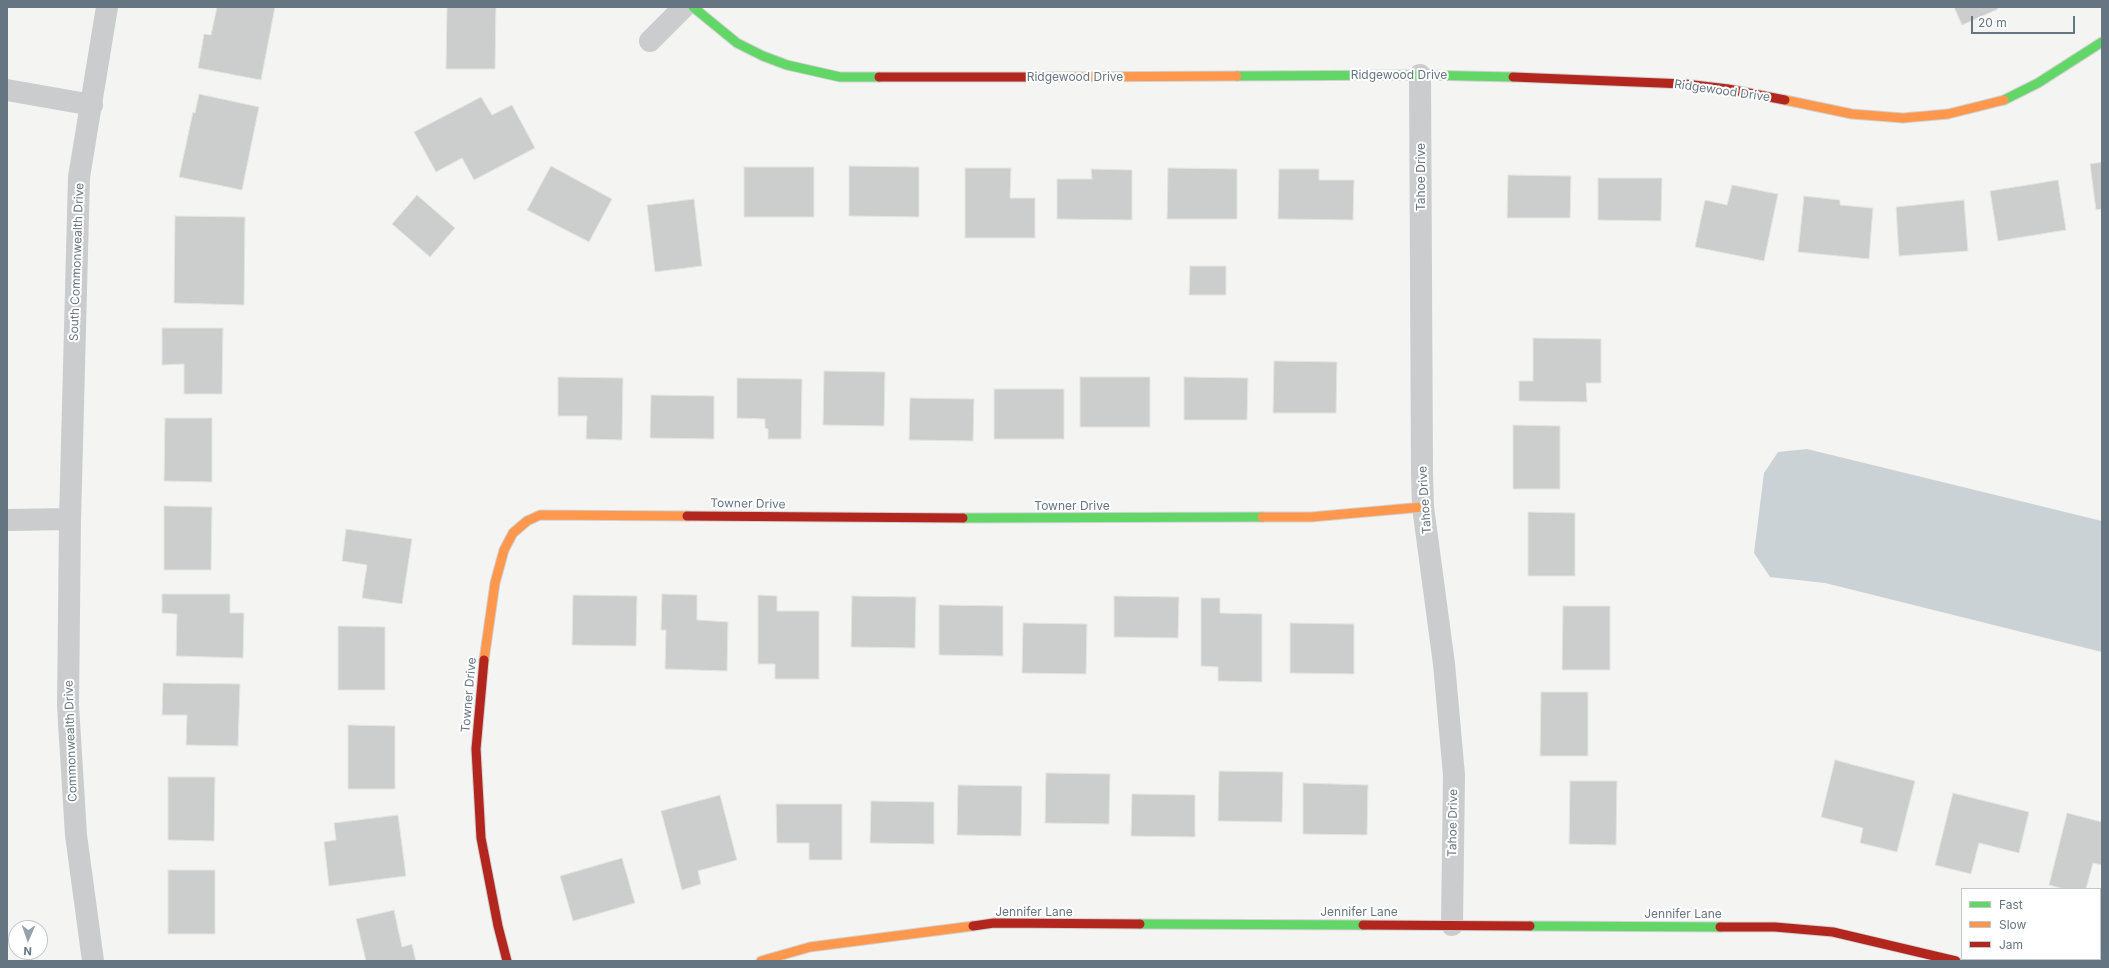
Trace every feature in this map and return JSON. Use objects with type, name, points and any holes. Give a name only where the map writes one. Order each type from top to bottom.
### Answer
[{"type":"street","name":"South Commonwealth Drive","points":[[70,519],[79,177],[107,7]]},
{"type":"street","points":[[650,41],[684,7]]},
{"type":"street","name":"Ridgewood Drive","points":[[693,7],[737,43],[762,56],[787,65],[840,77],[1420,75],[1685,84],[1728,89],[1852,114],[1903,118],[1948,114],[2006,99],[2038,83],[2102,42]]},
{"type":"street","name":"Tahoe Drive","points":[[1420,75],[1423,507],[1444,664],[1454,775],[1452,925]]},
{"type":"street","points":[[7,90],[92,105]]},
{"type":"street","name":"Towner Drive","points":[[507,961],[498,926],[481,838],[476,749],[485,649],[495,583],[504,550],[513,533],[527,521],[540,515],[855,518],[1311,517],[1423,507]]},
{"type":"street","points":[[7,520],[70,519]]},
{"type":"street","name":"Commonwealth Drive","points":[[70,519],[68,706],[76,835],[93,961]]},
{"type":"street","name":"Jennifer Lane","points":[[761,961],[810,947],[994,923],[1775,927],[1832,932],[1956,961]]},
{"type":"shaded area","points":[[1807,449],[2102,521],[2102,652],[1825,583],[1770,577],[1754,553],[1764,473],[1778,452]]},
{"type":"building","points":[[217,7],[275,7],[261,80],[198,68],[204,34],[211,35]]},
{"type":"building","points":[[447,7],[496,7],[495,69],[446,69]]},
{"type":"building","points":[[1954,7],[1997,7],[1998,9],[1962,25]]},
{"type":"building","points":[[199,94],[259,107],[242,190],[179,177],[193,112],[195,113]]},
{"type":"building","points":[[481,97],[492,115],[512,105],[535,148],[474,180],[462,158],[436,172],[414,132]]},
{"type":"building","points":[[2102,162],[2102,209],[2096,210],[2090,164]]},
{"type":"building","points":[[551,166],[612,199],[589,242],[527,210]]},
{"type":"building","points":[[849,166],[919,167],[919,217],[849,216]]},
{"type":"building","points":[[744,167],[814,167],[814,217],[744,217]]},
{"type":"building","points":[[965,168],[1011,168],[1010,198],[1035,198],[1035,238],[965,238]]},
{"type":"building","points":[[1168,168],[1237,169],[1237,219],[1167,219]]},
{"type":"building","points":[[1091,169],[1132,170],[1132,220],[1057,219],[1057,179],[1092,179]]},
{"type":"building","points":[[1279,169],[1319,169],[1319,180],[1354,180],[1353,220],[1278,219]]},
{"type":"building","points":[[1508,175],[1571,176],[1570,218],[1507,218]]},
{"type":"building","points":[[1598,178],[1662,178],[1661,221],[1598,220]]},
{"type":"building","points":[[2058,180],[2066,230],[1998,241],[1990,191]]},
{"type":"building","points":[[1732,185],[1778,194],[1764,261],[1695,247],[1705,200],[1727,205]]},
{"type":"building","points":[[417,195],[455,228],[430,257],[392,224]]},
{"type":"building","points":[[1804,196],[1840,200],[1840,205],[1873,208],[1869,259],[1798,252]]},
{"type":"building","points":[[694,199],[702,266],[655,272],[647,205]]},
{"type":"building","points":[[1964,200],[1968,251],[1899,256],[1896,207]]},
{"type":"building","points":[[175,216],[245,217],[244,305],[174,303]]},
{"type":"building","points":[[1190,266],[1226,266],[1226,295],[1189,295]]},
{"type":"building","points":[[162,328],[223,328],[222,394],[184,394],[184,364],[162,365]]},
{"type":"building","points":[[1533,338],[1601,339],[1601,383],[1586,383],[1587,402],[1519,401],[1519,381],[1533,381]]},
{"type":"building","points":[[1274,361],[1337,362],[1336,413],[1273,413]]},
{"type":"building","points":[[824,371],[885,372],[884,426],[823,425]]},
{"type":"building","points":[[558,377],[623,378],[622,440],[586,439],[587,416],[558,416]]},
{"type":"building","points":[[1080,377],[1150,377],[1150,427],[1080,427]]},
{"type":"building","points":[[1184,377],[1248,378],[1247,420],[1184,420]]},
{"type":"building","points":[[737,378],[802,379],[801,439],[768,439],[768,429],[765,428],[765,419],[737,418]]},
{"type":"building","points":[[994,389],[1064,389],[1064,439],[994,439]]},
{"type":"building","points":[[651,395],[714,396],[714,439],[650,438]]},
{"type":"building","points":[[910,398],[974,399],[973,441],[909,440]]},
{"type":"building","points":[[165,418],[212,418],[212,482],[164,481]]},
{"type":"building","points":[[1513,425],[1560,426],[1560,489],[1513,489]]},
{"type":"building","points":[[164,506],[212,507],[211,570],[164,570]]},
{"type":"building","points":[[1528,512],[1575,513],[1575,576],[1528,576]]},
{"type":"building","points":[[346,529],[412,539],[402,604],[362,598],[367,565],[342,561]]},
{"type":"building","points":[[162,594],[230,594],[230,613],[244,613],[243,658],[176,656],[177,614],[162,613]]},
{"type":"building","points":[[662,594],[697,595],[697,620],[728,622],[727,671],[665,669],[666,630],[661,630]]},
{"type":"building","points":[[573,595],[637,596],[636,646],[572,645]]},
{"type":"building","points":[[758,595],[777,596],[777,611],[819,611],[819,679],[775,679],[775,664],[758,664]]},
{"type":"building","points":[[852,596],[916,597],[915,648],[851,647]]},
{"type":"building","points":[[1114,596],[1179,597],[1178,638],[1114,637]]},
{"type":"building","points":[[1201,598],[1220,598],[1220,613],[1262,614],[1262,682],[1218,681],[1218,667],[1201,666]]},
{"type":"building","points":[[939,605],[1003,606],[1003,656],[939,655]]},
{"type":"building","points":[[1563,606],[1610,606],[1610,670],[1562,670]]},
{"type":"building","points":[[1023,623],[1087,624],[1086,674],[1022,673]]},
{"type":"building","points":[[1290,623],[1354,624],[1354,674],[1290,673]]},
{"type":"building","points":[[338,626],[385,627],[385,690],[338,690]]},
{"type":"building","points":[[163,683],[240,684],[238,746],[186,745],[187,715],[162,715]]},
{"type":"building","points":[[1541,692],[1588,692],[1588,756],[1540,756]]},
{"type":"building","points":[[348,725],[395,726],[395,789],[348,789]]},
{"type":"building","points":[[1835,760],[1915,781],[1897,852],[1860,843],[1863,828],[1821,817]]},
{"type":"building","points":[[1219,771],[1283,772],[1282,822],[1218,821]]},
{"type":"building","points":[[1046,773],[1110,774],[1109,824],[1045,823]]},
{"type":"building","points":[[168,777],[215,777],[214,841],[168,840]]},
{"type":"building","points":[[1570,781],[1617,781],[1616,845],[1569,844]]},
{"type":"building","points":[[1303,783],[1368,785],[1367,835],[1303,834]]},
{"type":"building","points":[[958,785],[1022,786],[1021,836],[957,835]]},
{"type":"building","points":[[1953,793],[2029,812],[2019,853],[1979,843],[1971,874],[1935,865]]},
{"type":"building","points":[[1132,794],[1195,795],[1195,837],[1131,836]]},
{"type":"building","points":[[720,795],[737,860],[698,871],[701,884],[682,890],[661,811]]},
{"type":"building","points":[[871,801],[934,802],[934,844],[870,843]]},
{"type":"building","points":[[776,804],[842,804],[842,860],[809,860],[809,843],[777,843]]},
{"type":"building","points":[[2067,813],[2102,822],[2102,865],[2093,863],[2086,888],[2060,888],[2049,885]]},
{"type":"building","points":[[398,815],[406,876],[329,886],[324,842],[336,840],[334,823]]},
{"type":"building","points":[[622,858],[635,903],[573,921],[560,876]]},
{"type":"building","points":[[168,870],[215,870],[215,934],[168,934]]},
{"type":"building","points":[[394,910],[402,947],[412,944],[416,961],[366,961],[356,919]]},
{"type":"traffic: fast","points":[[693,7],[737,43],[763,56],[787,65],[840,77],[879,77]]},
{"type":"traffic: fast","points":[[2004,100],[2038,83],[2102,42]]},
{"type":"traffic: fast","points":[[1237,76],[1420,75],[1513,77]]},
{"type":"traffic: fast","points":[[963,518],[1262,517]]},
{"type":"traffic: fast","points":[[1140,924],[1363,925]]},
{"type":"traffic: fast","points":[[1530,926],[1720,927]]},
{"type":"traffic: slow","points":[[1058,77],[1237,76]]},
{"type":"traffic: slow","points":[[1785,100],[1852,114],[1903,118],[1948,114],[2004,100]]},
{"type":"traffic: slow","points":[[1262,517],[1311,517],[1423,507]]},
{"type":"traffic: slow","points":[[484,660],[495,583],[504,550],[513,533],[527,521],[540,515],[687,516]]},
{"type":"traffic: slow","points":[[761,961],[810,947],[973,926]]},
{"type":"traffic: jam","points":[[879,77],[1058,77]]},
{"type":"traffic: jam","points":[[1513,77],[1685,84],[1728,89],[1785,100]]},
{"type":"traffic: jam","points":[[687,516],[963,518]]},
{"type":"traffic: jam","points":[[484,660],[476,749],[481,838],[498,926],[507,961]]},
{"type":"traffic: jam","points":[[973,926],[994,923],[1140,924]]},
{"type":"traffic: jam","points":[[1363,925],[1530,926]]},
{"type":"traffic: jam","points":[[1720,927],[1775,927],[1833,932],[1956,961]]}]
